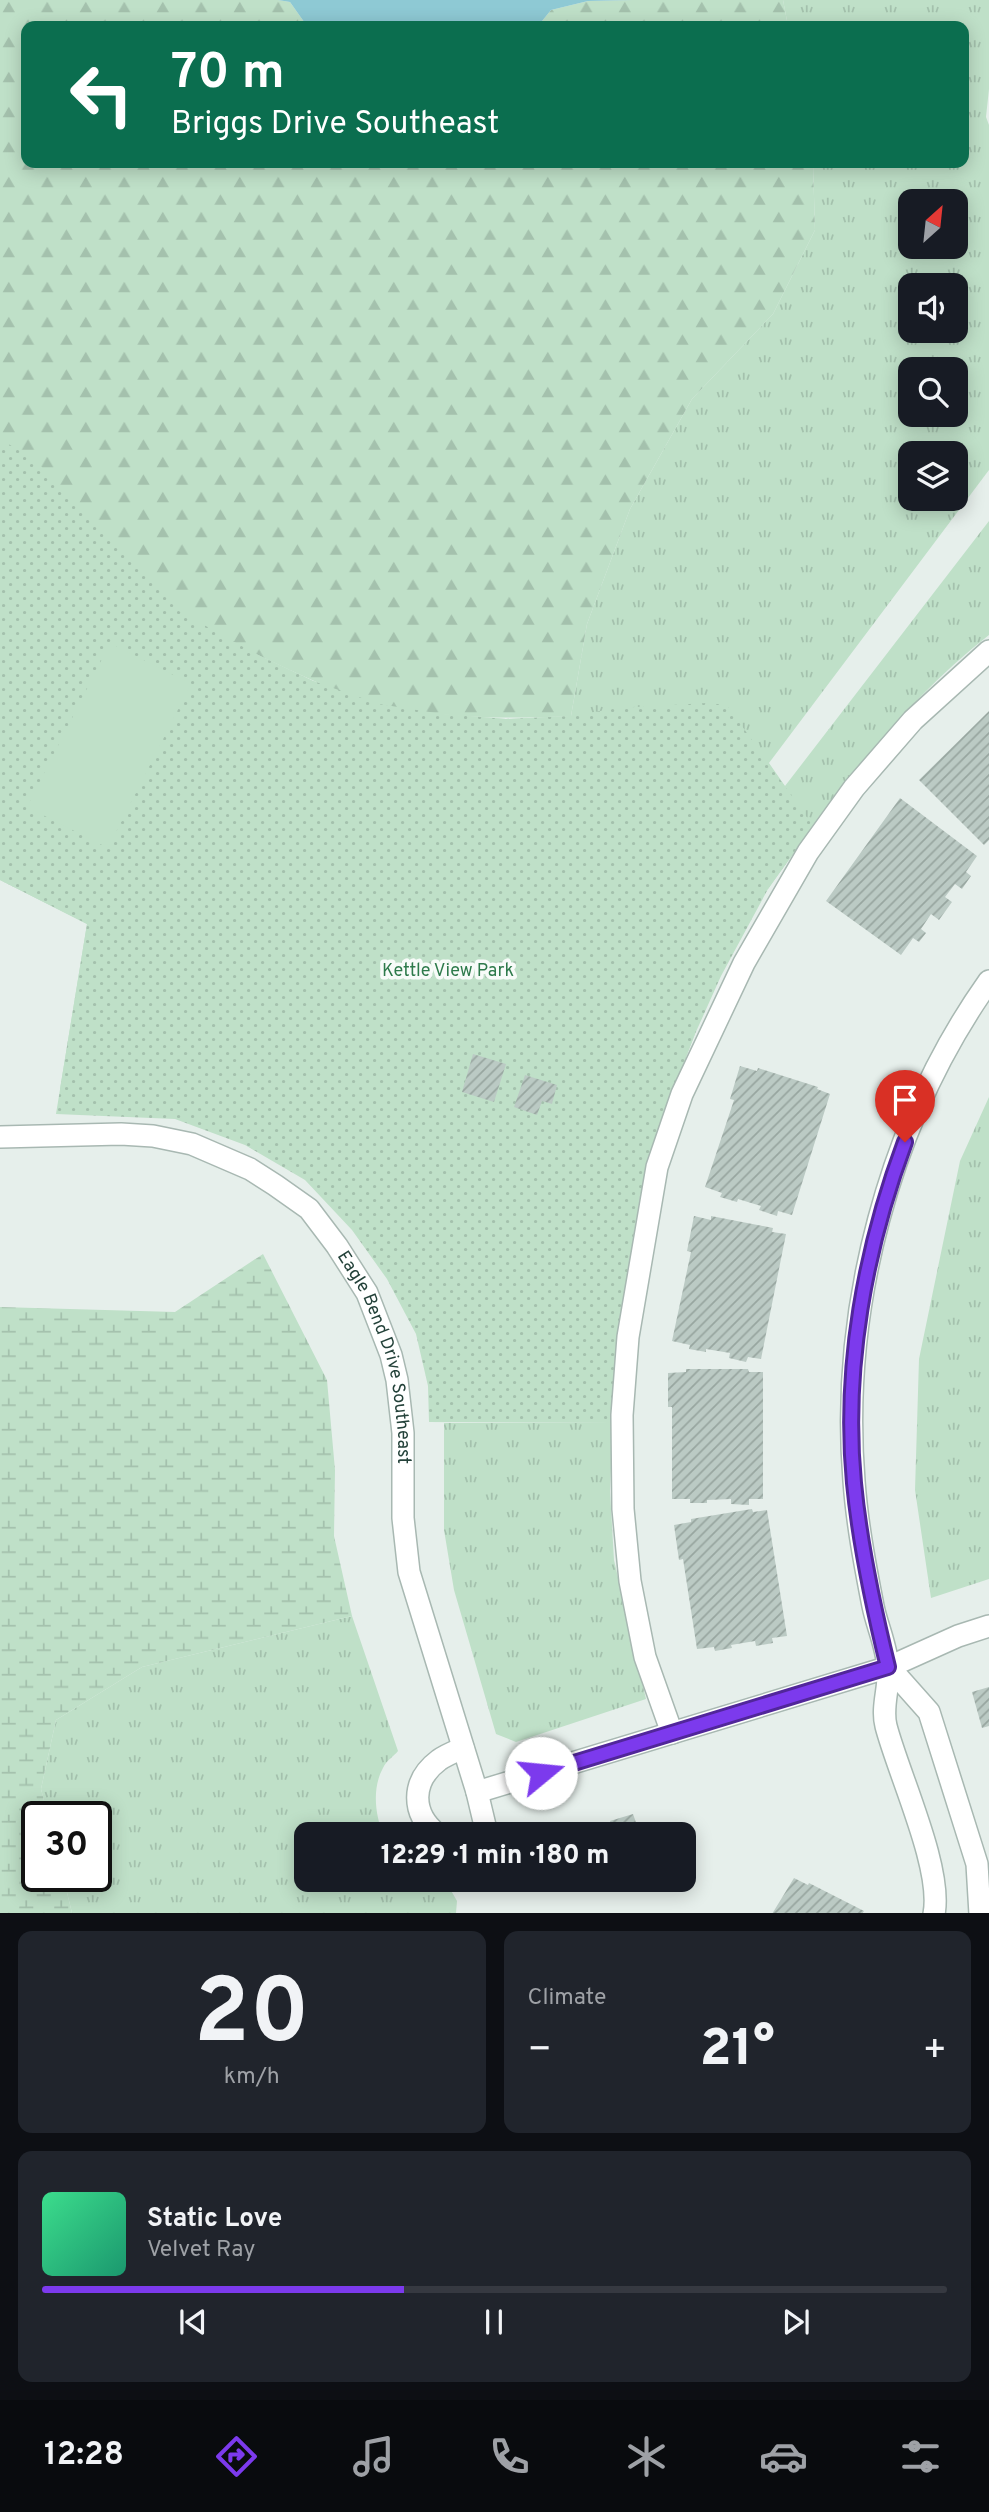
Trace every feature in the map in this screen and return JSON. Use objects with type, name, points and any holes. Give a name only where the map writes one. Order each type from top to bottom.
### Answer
[{"type":"street","points":[[672,1733],[645,1657],[630,1581],[623,1509],[622,1415],[628,1337],[657,1167],[682,1094],[744,963],[808,852],[854,788],[913,720],[989,651]]},
{"type":"street","points":[[934,1913],[936,1903],[927,1854],[885,1723],[888,1667],[861,1544],[854,1481],[852,1416],[863,1295],[875,1235],[892,1178],[938,1066],[989,981]]},
{"type":"street","name":"Eagle Bend Drive Southeast","points":[[0,1137],[121,1133],[192,1144],[250,1169],[309,1209],[337,1247],[367,1293],[391,1354],[403,1433],[403,1518],[409,1572],[484,1822]]},
{"type":"street","points":[[477,1793],[888,1667],[958,1636],[989,1626]]},
{"type":"street","points":[[888,1667],[929,1712],[977,1864],[980,1913]]},
{"type":"street","points":[[424,1822],[416,1800],[427,1771],[439,1759],[464,1748]]},
{"type":"green space","points":[[0,0],[278,0],[290,2],[303,21],[21,21],[21,168],[813,168],[815,230],[773,314],[692,399],[630,509],[587,624],[571,716],[475,717],[403,709],[348,694],[256,654],[0,853]]},
{"type":"green space","name":"Kettle View Park","points":[[783,0],[989,0],[989,89],[986,117],[989,125],[989,470],[968,498],[968,441],[898,441],[898,511],[958,511],[769,763],[785,786],[989,521],[989,635],[926,691],[897,722],[843,787],[768,889],[698,878],[695,1034],[672,1093],[640,1196],[626,1281],[613,1423],[610,1491],[614,1560],[646,1699],[516,1742],[496,1734],[454,1590],[444,1530],[444,1423],[611,1423],[270,1135],[60,1089],[87,924],[0,880],[256,654],[313,681],[442,714],[506,719],[571,716],[587,624],[630,509],[692,399],[773,314],[815,230],[813,168],[969,168],[969,21],[787,21]]},
{"type":"green space","points":[[783,0],[787,21],[542,21],[551,10],[588,1]]},
{"type":"green space","name":"Kettle View Park","points":[[0,439],[35,460],[179,611],[256,654],[313,681],[379,704],[442,714],[506,719],[571,716],[618,708],[707,703],[727,705],[813,826],[768,889],[721,976],[672,1093],[640,1196],[626,1281],[613,1423],[429,1422],[428,1386],[416,1334],[387,1279],[352,1230],[305,1180],[245,1145],[175,1119],[56,1114],[87,924],[0,880]]},
{"type":"green space","points":[[110,643],[191,684],[108,848],[27,807]]},
{"type":"green space","points":[[989,1097],[989,1579],[931,1598],[915,1490],[919,1359],[960,1161]]},
{"type":"green space","points":[[263,1254],[327,1380],[335,1470],[334,1536],[352,1616],[142,1667],[56,1720],[41,1789],[44,1801],[21,1801],[21,1892],[67,1892],[72,1913],[0,1913],[0,1307],[175,1312]]},
{"type":"green space","points":[[352,1616],[398,1751],[384,1765],[377,1784],[379,1822],[294,1822],[294,1892],[452,1892],[457,1901],[456,1913],[72,1913],[67,1892],[112,1892],[112,1801],[44,1801],[41,1789],[56,1720],[142,1667]]},
{"type":"water","points":[[278,0],[633,0],[588,1],[551,10],[542,21],[303,21],[290,2]]},
{"type":"building","points":[[989,711],[989,840],[984,845],[919,780]]},
{"type":"building","points":[[900,798],[977,856],[966,872],[971,876],[962,889],[955,884],[945,897],[952,902],[939,920],[931,914],[921,929],[926,933],[919,942],[913,938],[901,955],[826,901]]},
{"type":"building","points":[[473,1054],[506,1064],[494,1102],[462,1092]]},
{"type":"building","points":[[740,1066],[757,1071],[758,1068],[818,1087],[817,1089],[830,1094],[792,1215],[778,1211],[777,1216],[759,1210],[761,1206],[720,1197],[722,1193],[705,1187],[734,1100],[730,1099]]},
{"type":"building","points":[[525,1075],[557,1085],[552,1104],[542,1101],[537,1115],[514,1107]]},
{"type":"building","points":[[694,1216],[711,1220],[711,1216],[773,1228],[772,1232],[786,1234],[761,1359],[748,1357],[746,1362],[729,1358],[730,1353],[689,1349],[690,1345],[672,1341],[691,1252],[687,1251]]},
{"type":"building","points":[[686,1369],[748,1369],[749,1372],[763,1372],[763,1499],[749,1499],[749,1505],[731,1504],[731,1499],[690,1503],[690,1499],[672,1499],[672,1407],[668,1407],[668,1373],[686,1372]]},
{"type":"building","points":[[752,1509],[753,1512],[767,1510],[787,1636],[772,1638],[773,1643],[756,1646],[755,1641],[715,1651],[714,1647],[697,1649],[683,1559],[679,1560],[674,1525],[691,1522],[691,1519]]},
{"type":"building","points":[[989,1687],[989,1726],[982,1728],[972,1692]]},
{"type":"building","points":[[633,1814],[636,1822],[610,1822]]},
{"type":"building","points":[[794,1878],[864,1911],[863,1913],[773,1913]]},
{"type":"route","points":[[541,1773],[888,1667],[861,1544],[854,1481],[852,1416],[863,1295],[875,1235],[905,1142]]}]
